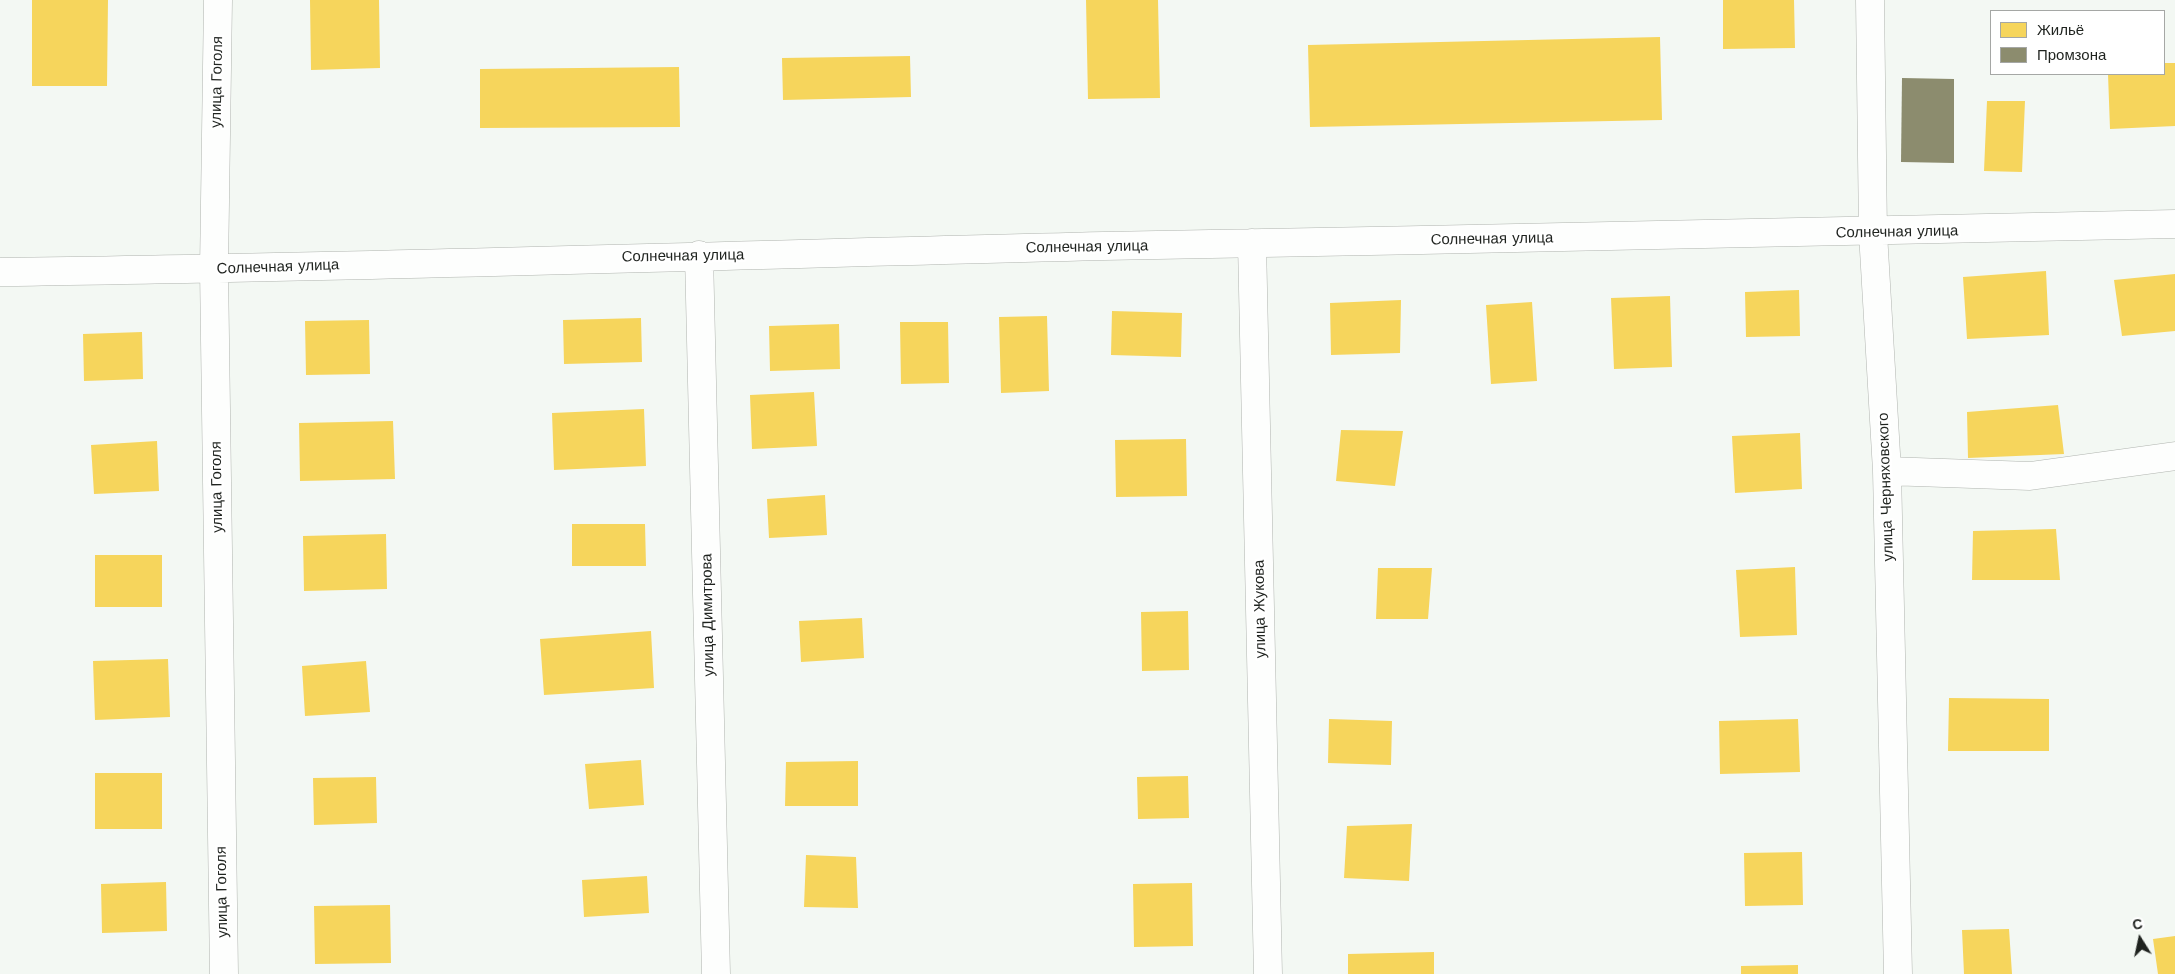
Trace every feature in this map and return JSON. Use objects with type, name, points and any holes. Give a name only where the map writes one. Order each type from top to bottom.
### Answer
[{"type":"street","name":"улица Гоголя","points":[[218,0],[214,269],[224,974]]},
{"type":"street","name":"улица Черняховского","points":[[1870,0],[1873,233],[1887,471],[1898,974]]},
{"type":"street","name":"Солнечная улица","points":[[0,272],[214,269],[1252,243],[1873,233],[2175,224]]},
{"type":"street","name":"улица Жукова","points":[[1252,243],[1268,974]]},
{"type":"street","name":"улица Димитрова","points":[[699,256],[716,974]]},
{"type":"street","points":[[1887,471],[2030,476],[2175,456]]},
{"type":"building: Жильё","points":[[32,0],[108,0],[107,86],[32,86]]},
{"type":"building: Жильё","points":[[310,0],[379,0],[380,68],[311,70]]},
{"type":"building: Жильё","points":[[1086,0],[1158,0],[1160,98],[1088,99]]},
{"type":"building: Жильё","points":[[1723,0],[1794,0],[1795,48],[1723,49]]},
{"type":"building: Жильё","points":[[1660,37],[1662,120],[1310,127],[1308,45]]},
{"type":"building: Жильё","points":[[910,56],[911,97],[783,100],[782,58]]},
{"type":"building: Жильё","points":[[2165,63],[2175,63],[2175,126],[2110,129],[2108,75],[2165,75]]},
{"type":"building: Жильё","points":[[679,67],[680,127],[480,128],[480,69]]},
{"type":"building: Жильё","points":[[1987,101],[2025,101],[2022,172],[1984,171]]},
{"type":"building: Жильё","points":[[2046,271],[2049,335],[1967,339],[1963,277]]},
{"type":"building: Жильё","points":[[2175,274],[2175,331],[2122,336],[2114,280]]},
{"type":"building: Жильё","points":[[1799,290],[1800,336],[1746,337],[1745,292]]},
{"type":"building: Жильё","points":[[1670,296],[1672,367],[1614,369],[1611,298]]},
{"type":"building: Жильё","points":[[1401,300],[1400,353],[1331,355],[1330,303]]},
{"type":"building: Жильё","points":[[1532,302],[1537,381],[1491,384],[1486,305]]},
{"type":"building: Жильё","points":[[1112,311],[1182,313],[1181,357],[1111,355]]},
{"type":"building: Жильё","points":[[1047,316],[1049,391],[1001,393],[999,317]]},
{"type":"building: Жильё","points":[[641,318],[642,362],[564,364],[563,320]]},
{"type":"building: Жильё","points":[[369,320],[370,374],[306,375],[305,321]]},
{"type":"building: Жильё","points":[[900,322],[948,322],[949,383],[901,384]]},
{"type":"building: Жильё","points":[[839,324],[840,369],[770,371],[769,326]]},
{"type":"building: Жильё","points":[[142,332],[143,379],[84,381],[83,334]]},
{"type":"building: Жильё","points":[[814,392],[817,446],[752,449],[750,395]]},
{"type":"building: Жильё","points":[[2058,405],[2064,454],[1968,458],[1967,412]]},
{"type":"building: Жильё","points":[[644,409],[646,466],[554,470],[552,413]]},
{"type":"building: Жильё","points":[[393,421],[395,479],[300,481],[299,423]]},
{"type":"building: Жильё","points":[[1341,430],[1403,431],[1395,486],[1336,481]]},
{"type":"building: Жильё","points":[[1800,433],[1802,489],[1735,493],[1732,436]]},
{"type":"building: Жильё","points":[[1186,439],[1187,496],[1116,497],[1115,440]]},
{"type":"building: Жильё","points":[[157,441],[159,491],[94,494],[91,445]]},
{"type":"building: Жильё","points":[[825,495],[827,535],[769,538],[767,499]]},
{"type":"building: Жильё","points":[[572,524],[645,524],[646,566],[572,566]]},
{"type":"building: Жильё","points":[[2056,529],[2060,580],[1972,580],[1973,531]]},
{"type":"building: Жильё","points":[[386,534],[387,589],[304,591],[303,536]]},
{"type":"building: Жильё","points":[[95,555],[162,555],[162,607],[95,607]]},
{"type":"building: Жильё","points":[[1795,567],[1797,635],[1740,637],[1736,570]]},
{"type":"building: Жильё","points":[[1378,568],[1432,568],[1428,619],[1376,619]]},
{"type":"building: Жильё","points":[[1188,611],[1189,670],[1142,671],[1141,612]]},
{"type":"building: Жильё","points":[[862,618],[864,658],[801,662],[799,621]]},
{"type":"building: Жильё","points":[[651,631],[654,688],[544,695],[540,639]]},
{"type":"building: Жильё","points":[[168,659],[170,717],[95,720],[93,661]]},
{"type":"building: Жильё","points":[[366,661],[370,712],[305,716],[302,666]]},
{"type":"building: Жильё","points":[[1949,698],[2049,699],[2049,751],[1948,751]]},
{"type":"building: Жильё","points":[[1329,719],[1392,721],[1391,765],[1328,763]]},
{"type":"building: Жильё","points":[[1798,719],[1800,772],[1720,774],[1719,721]]},
{"type":"building: Жильё","points":[[641,760],[644,805],[589,809],[585,764]]},
{"type":"building: Жильё","points":[[858,761],[858,806],[785,806],[786,762]]},
{"type":"building: Жильё","points":[[95,773],[162,773],[162,829],[95,829]]},
{"type":"building: Жильё","points":[[1188,776],[1189,818],[1138,819],[1137,777]]},
{"type":"building: Жильё","points":[[376,777],[377,823],[314,825],[313,778]]},
{"type":"building: Жильё","points":[[1412,824],[1409,881],[1344,878],[1347,826]]},
{"type":"building: Жильё","points":[[1802,852],[1803,905],[1745,906],[1744,853]]},
{"type":"building: Жильё","points":[[806,855],[856,857],[858,908],[804,907]]},
{"type":"building: Жильё","points":[[647,876],[649,913],[584,917],[582,880]]},
{"type":"building: Жильё","points":[[166,882],[167,931],[102,933],[101,884]]},
{"type":"building: Жильё","points":[[1192,883],[1193,946],[1134,947],[1133,884]]},
{"type":"building: Жильё","points":[[390,905],[391,963],[315,964],[314,906]]},
{"type":"building: Жильё","points":[[2009,929],[2012,974],[1964,974],[1962,930]]},
{"type":"building: Жильё","points":[[2175,936],[2175,974],[2158,974],[2153,939]]},
{"type":"building: Жильё","points":[[1434,952],[1434,974],[1348,974],[1348,954]]},
{"type":"building: Жильё","points":[[1798,965],[1798,974],[1741,974],[1741,966]]},
{"type":"building: Промзона","points":[[1902,78],[1954,79],[1954,163],[1901,162]]}]
